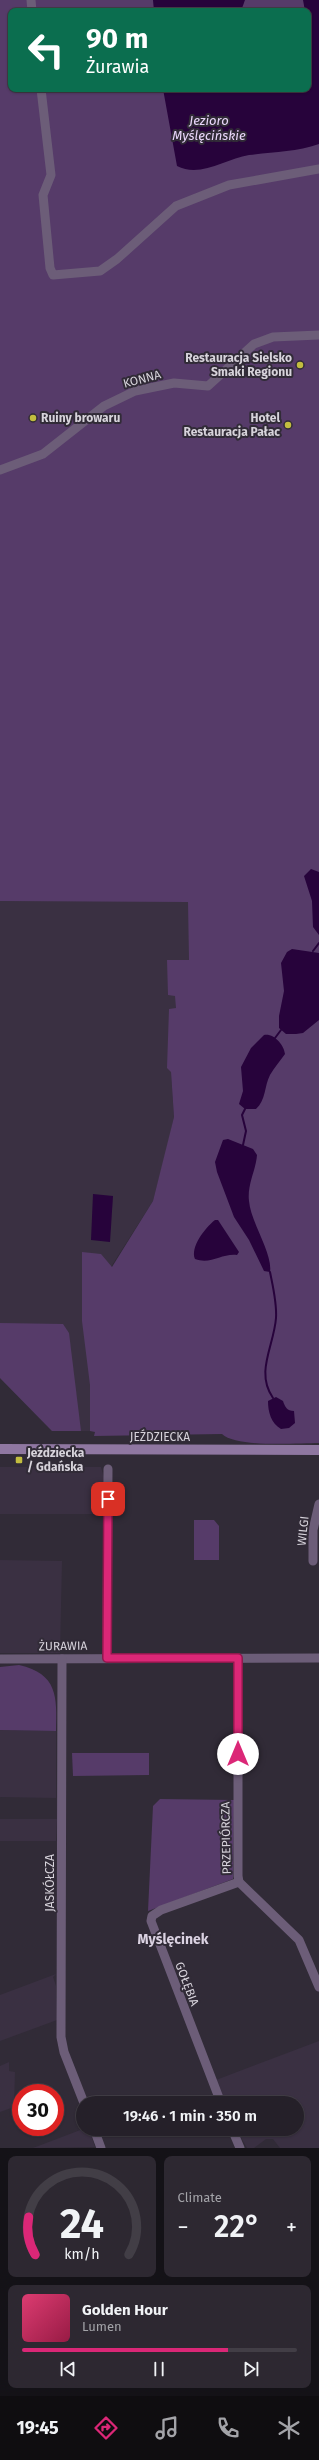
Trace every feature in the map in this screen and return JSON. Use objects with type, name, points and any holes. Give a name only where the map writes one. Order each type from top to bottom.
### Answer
[{"type":"street","points":[[41,92],[50,175],[43,195],[50,268],[53,275],[100,271],[117,259],[176,206],[228,185],[319,169]]},
{"type":"street","name":"KONNA","points":[[0,470],[43,454],[104,406],[129,394],[162,384],[208,386],[254,344],[273,337],[319,335]]},
{"type":"street","name":"JEŹDZIECKA","points":[[0,1449],[319,1450]]},
{"type":"street","points":[[107,1658],[108,1470]]},
{"type":"street","name":"WILGI","points":[[313,1561],[313,1530],[319,1504]]},
{"type":"street","name":"PRZEPIÓRCZA","points":[[238,1658],[239,1882],[299,1940],[319,1987]]},
{"type":"street","name":"ŻURAWIA","points":[[0,1659],[319,1658]]},
{"type":"street","name":"JASKÓŁCZA","points":[[62,1659],[61,2037],[64,2052],[81,2096]]},
{"type":"street","name":"GOŁĘBIA","points":[[218,2096],[151,1921],[152,1916],[162,1910],[239,1882]]},
{"type":"street","points":[[97,2136],[101,2148]]},
{"type":"street","points":[[235,2136],[240,2148]]},
{"type":"shaded area","points":[[0,0],[319,0],[319,1443],[253,1443],[240,1441],[222,1434],[94,1436],[95,1432],[90,1431],[90,1385],[82,1321],[82,1252],[101,1254],[112,1267],[153,1201],[174,1117],[171,1072],[167,1068],[169,1009],[176,1008],[175,996],[168,995],[167,960],[189,960],[188,902],[0,901]]},
{"type":"shaded area","points":[[237,706],[171,1072],[174,1117],[166,1152],[153,1201],[100,1284],[95,1431],[52,1431],[0,1378],[0,793]]},
{"type":"shaded area","points":[[0,1323],[63,1324],[69,1333],[81,1431],[52,1431],[0,1378]]},
{"type":"shaded area","points":[[0,1467],[101,1467],[104,1478],[103,1514],[0,1514]]},
{"type":"shaded area","points":[[194,1520],[214,1520],[219,1526],[219,1560],[194,1560]]},
{"type":"shaded area","points":[[0,1560],[62,1561],[60,1653],[0,1653]]},
{"type":"shaded area","points":[[19,1665],[32,1669],[41,1674],[48,1681],[55,1698],[56,1731],[0,1730],[0,1667]]},
{"type":"shaded area","points":[[0,1730],[56,1731],[56,1798],[0,1797]]},
{"type":"shaded area","points":[[72,1753],[149,1753],[149,1775],[73,1776]]},
{"type":"shaded area","points":[[160,1799],[234,1800],[233,1879],[148,1911],[153,1806]]},
{"type":"shaded area","points":[[0,1819],[57,1819],[56,1841],[0,1841]]},
{"type":"shaded area","points":[[56,1974],[53,1977],[56,1986],[57,2020],[0,2041],[0,1995]]},
{"type":"shaded area","points":[[319,2041],[319,2148],[280,2148],[273,2139],[266,2139],[254,2148],[247,2148],[240,2136],[304,2136],[304,2096],[222,2096],[216,2080]]},
{"type":"shaded area","points":[[9,2062],[9,2071],[15,2072],[15,2084],[12,2084],[12,2108],[0,2112],[0,2066]]},
{"type":"shaded area","points":[[76,2132],[76,2136],[91,2136],[95,2147],[33,2148]]},
{"type":"water","points":[[153,0],[245,0],[242,8],[154,8]]},
{"type":"water","name":"Jezioro Myślęcińskie","points":[[303,0],[319,0],[319,144],[293,150],[249,155],[204,169],[186,169],[177,166],[164,92],[311,92],[311,8],[304,8]]},
{"type":"water","points":[[311,869],[319,872],[319,935],[313,927],[312,901],[304,876]]},
{"type":"water","points":[[292,949],[319,953],[319,1020],[303,1033],[286,1034],[279,1028],[279,1016],[284,991],[281,963],[287,952]]},
{"type":"water","points":[[264,1035],[271,1036],[278,1040],[283,1047],[285,1054],[270,1075],[262,1102],[256,1109],[245,1109],[239,1104],[243,1091],[241,1067],[251,1048]]},
{"type":"water","points":[[228,1139],[253,1149],[257,1155],[250,1183],[249,1201],[268,1256],[270,1272],[264,1271],[249,1240],[234,1217],[217,1172],[215,1162],[223,1140]]},
{"type":"water","points":[[93,1194],[113,1196],[110,1242],[91,1240]]},
{"type":"water","points":[[215,1220],[218,1220],[239,1252],[237,1255],[206,1261],[195,1259],[194,1254],[196,1243]]},
{"type":"water","points":[[276,1397],[283,1401],[288,1409],[294,1411],[295,1423],[289,1428],[281,1429],[275,1424],[271,1417],[268,1401]]},
{"type":"waterway","points":[[313,951],[319,943]]},
{"type":"waterway","points":[[275,1038],[281,1030]]},
{"type":"waterway","points":[[243,1145],[246,1131],[242,1115],[245,1109]]},
{"type":"waterway","points":[[270,1272],[275,1301],[276,1318],[267,1359],[266,1378],[268,1388],[273,1398]]},
{"type":"place","name":"Restauracja Sielsko Smaki Regionu","points":[[300,365]]},
{"type":"place","name":"Ruiny browaru","points":[[33,418]]},
{"type":"place","name":"Hotel Restauracja Pałac","points":[[288,425]]},
{"type":"place","name":"Jeździecka / Gdańska","points":[[19,1460]]},
{"type":"district","name":"Myślęcinek","points":[[173,1939]]},
{"type":"route","points":[[108,1499],[107,1658],[238,1658],[238,1754]]}]
